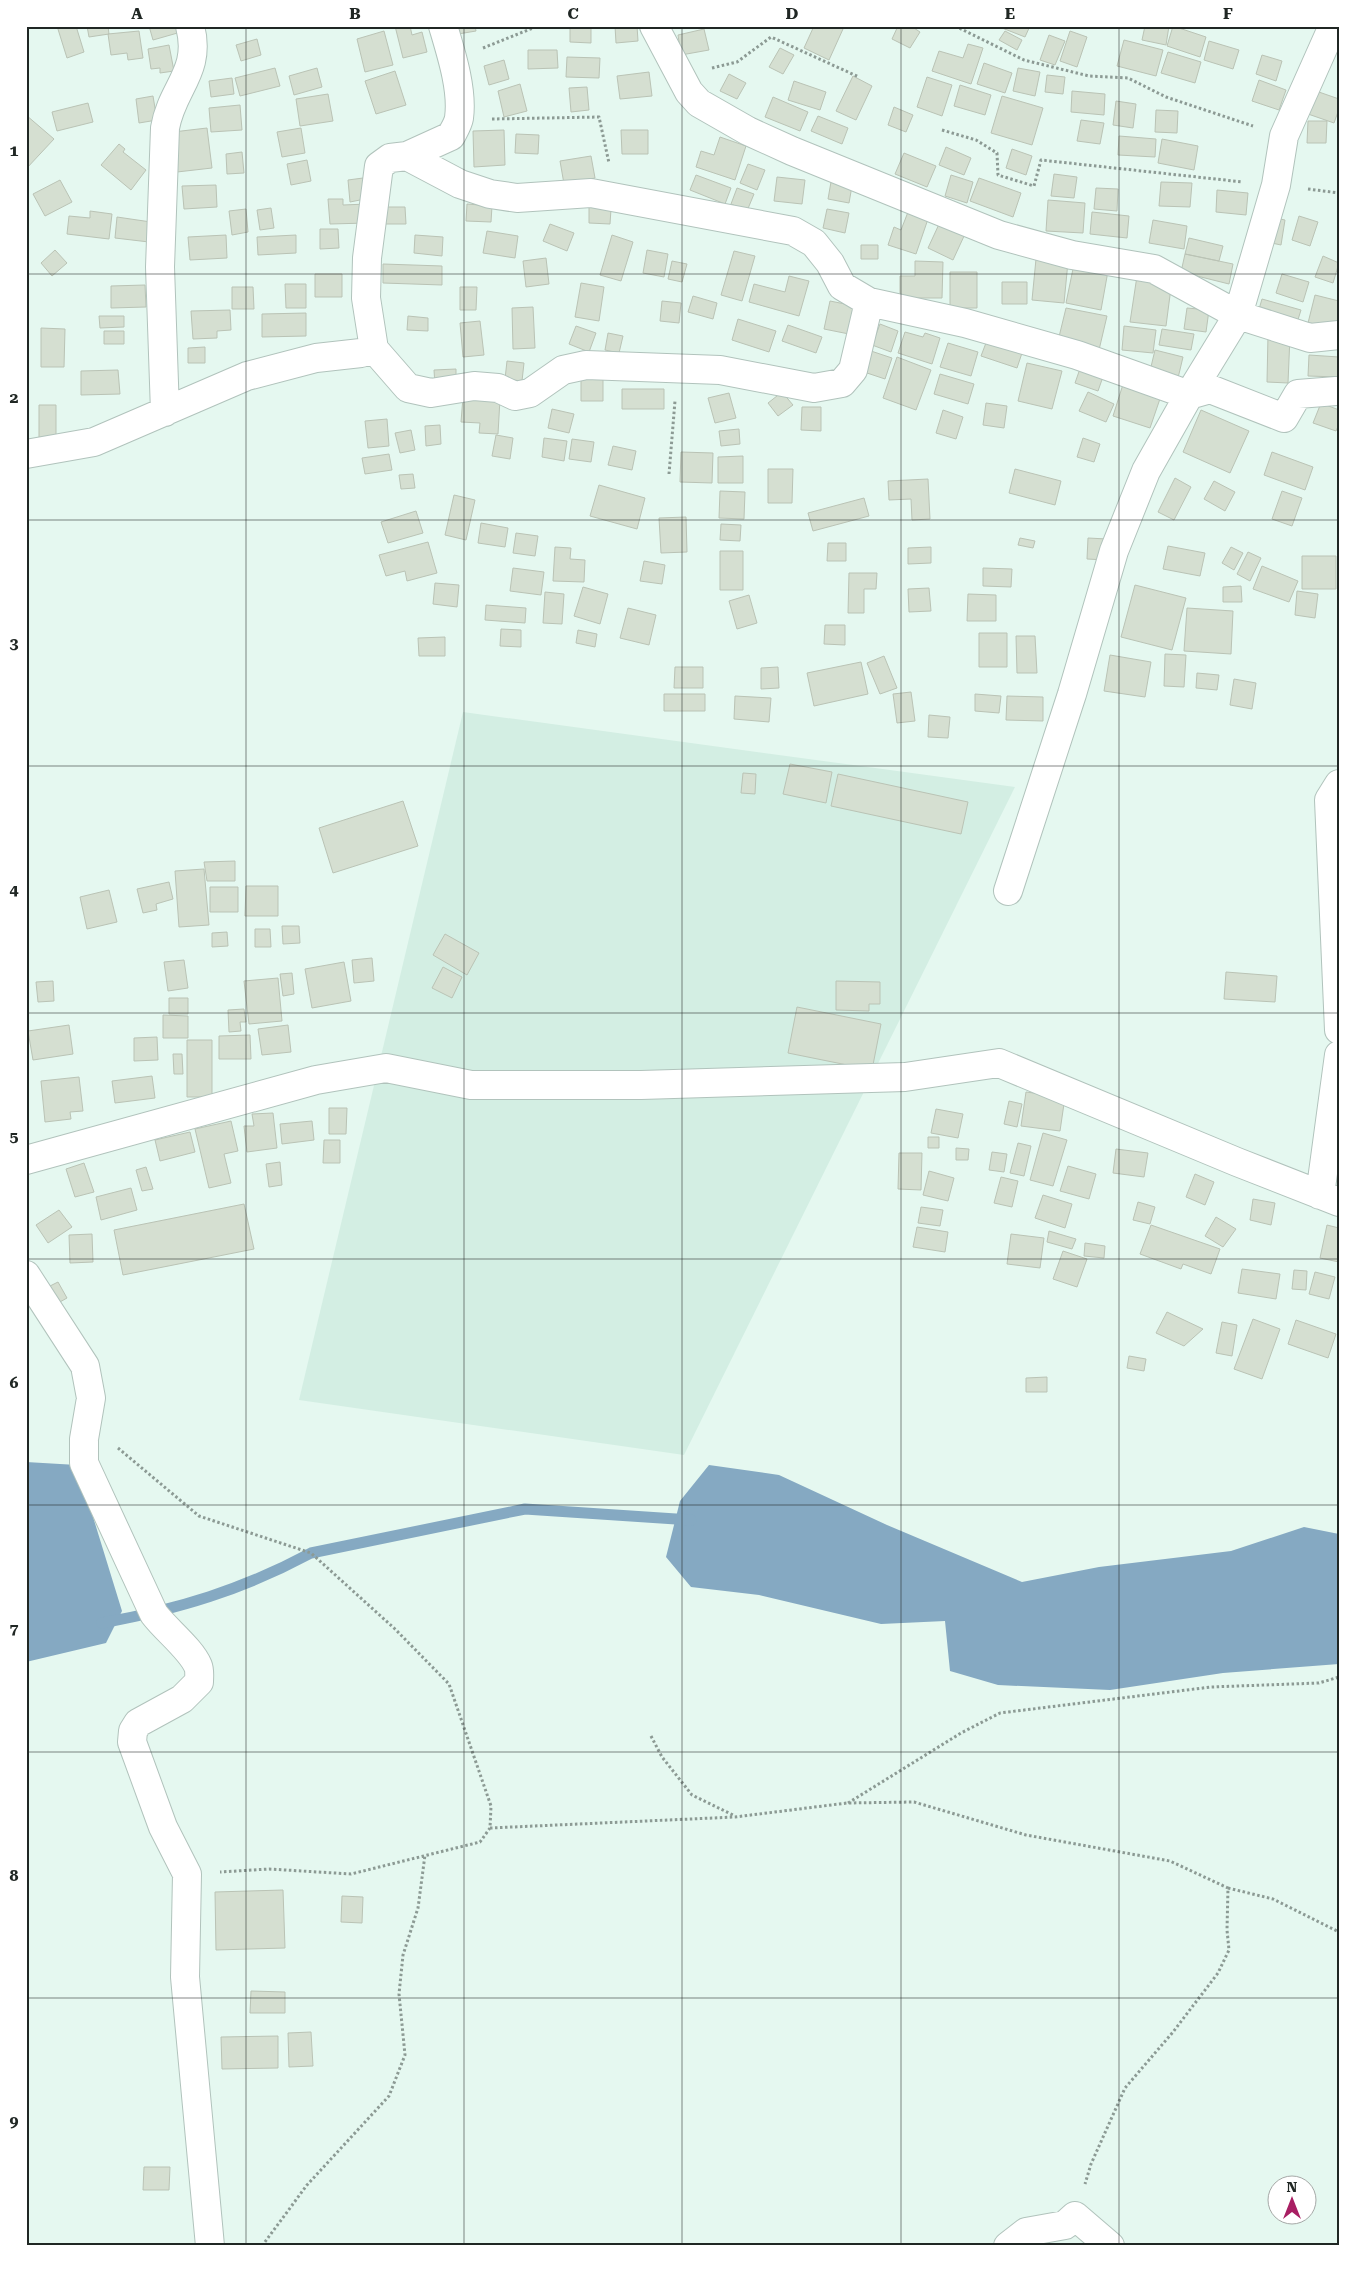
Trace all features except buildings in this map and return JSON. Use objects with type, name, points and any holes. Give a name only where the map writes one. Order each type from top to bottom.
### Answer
[{"type":"street","points":[[165,412],[160,268],[165,128],[167,115],[193,60],[194,43],[190,26]]},
{"type":"street","points":[[443,26],[452,60],[459,118],[451,136],[408,156],[390,158],[379,166],[367,258],[366,298],[374,348],[408,388],[431,393],[474,386],[498,388],[515,396],[530,393],[563,370],[586,365],[720,370],[814,388],[842,383],[854,370],[869,302]]},
{"type":"street","points":[[654,26],[688,92],[699,103],[748,131],[792,151],[1000,235],[1072,255],[1154,269],[1238,315],[1310,338],[1339,335]]},
{"type":"street","points":[[1008,890],[1072,694],[1114,552],[1146,471],[1189,395],[1238,315],[1276,185],[1284,136],[1333,26]]},
{"type":"street","points":[[408,156],[460,184],[490,194],[517,198],[591,193],[793,231],[814,243],[830,262],[842,286],[869,302],[965,322],[1067,352],[1189,395],[1210,389],[1284,418],[1298,394],[1336,391]]},
{"type":"street","points":[[26,454],[94,442],[248,376],[316,358],[361,353],[374,348]]},
{"type":"street","points":[[1339,784],[1329,800],[1339,1030]]},
{"type":"street","points":[[26,1160],[289,1087],[386,1068],[471,1085],[641,1085],[905,1077],[999,1062],[1329,1198],[1339,1055]]},
{"type":"street","points":[[26,1275],[85,1366],[91,1398],[84,1463],[97,1493],[154,1614],[166,1630],[190,1654],[199,1668],[199,1682],[182,1698],[138,1723],[133,1731],[132,1742],[163,1827],[187,1874],[185,1977],[210,2246]]},
{"type":"street","points":[[1008,2246],[1026,2232],[1065,2225],[1075,2216],[1110,2246]]},
{"type":"path","points":[[452,60],[538,26]]},
{"type":"path","points":[[956,26],[1024,60],[1089,76],[1128,78],[1166,97],[1284,136]]},
{"type":"path","points":[[680,75],[737,62],[771,37],[859,77]]},
{"type":"path","points":[[459,118],[538,120],[598,117],[607,148],[614,196]]},
{"type":"path","points":[[942,130],[976,140],[997,153],[998,175],[1034,186],[1041,160],[1339,193]]},
{"type":"path","points":[[669,474],[678,368]]},
{"type":"path","points":[[87,1423],[199,1516],[311,1553],[402,1636],[450,1684],[491,1806],[490,1828],[480,1842],[351,1874],[269,1869],[187,1874]]},
{"type":"path","points":[[847,1803],[961,1733],[1000,1713],[1211,1687],[1319,1683],[1339,1677]]},
{"type":"path","points":[[651,1736],[662,1757],[692,1795],[735,1817]]},
{"type":"path","points":[[490,1828],[735,1817],[847,1803],[914,1802],[1026,1835],[1170,1861],[1228,1888],[1273,1899],[1339,1932]]},
{"type":"path","points":[[262,2246],[307,2185],[389,2096],[405,2055],[399,1994],[403,1955],[418,1908],[425,1855]]},
{"type":"path","points":[[1075,2216],[1091,2164],[1125,2088],[1173,2032],[1218,1973],[1229,1950],[1227,1930],[1228,1888]]},
{"type":"shaded area","points":[[463,712],[1015,787],[684,1455],[299,1400]]},
{"type":"water","points":[[26,1462],[77,1465],[122,1611],[106,1643],[26,1662]]},
{"type":"water","points":[[709,1465],[779,1475],[887,1525],[1022,1582],[1099,1567],[1231,1551],[1304,1527],[1339,1534],[1339,1664],[1223,1673],[1110,1690],[998,1685],[950,1671],[945,1621],[881,1624],[759,1595],[691,1587],[666,1557],[680,1501]]},
{"type":"waterway","points":[[102,1623],[210,1597],[260,1578],[311,1553],[525,1509],[691,1520]]}]
